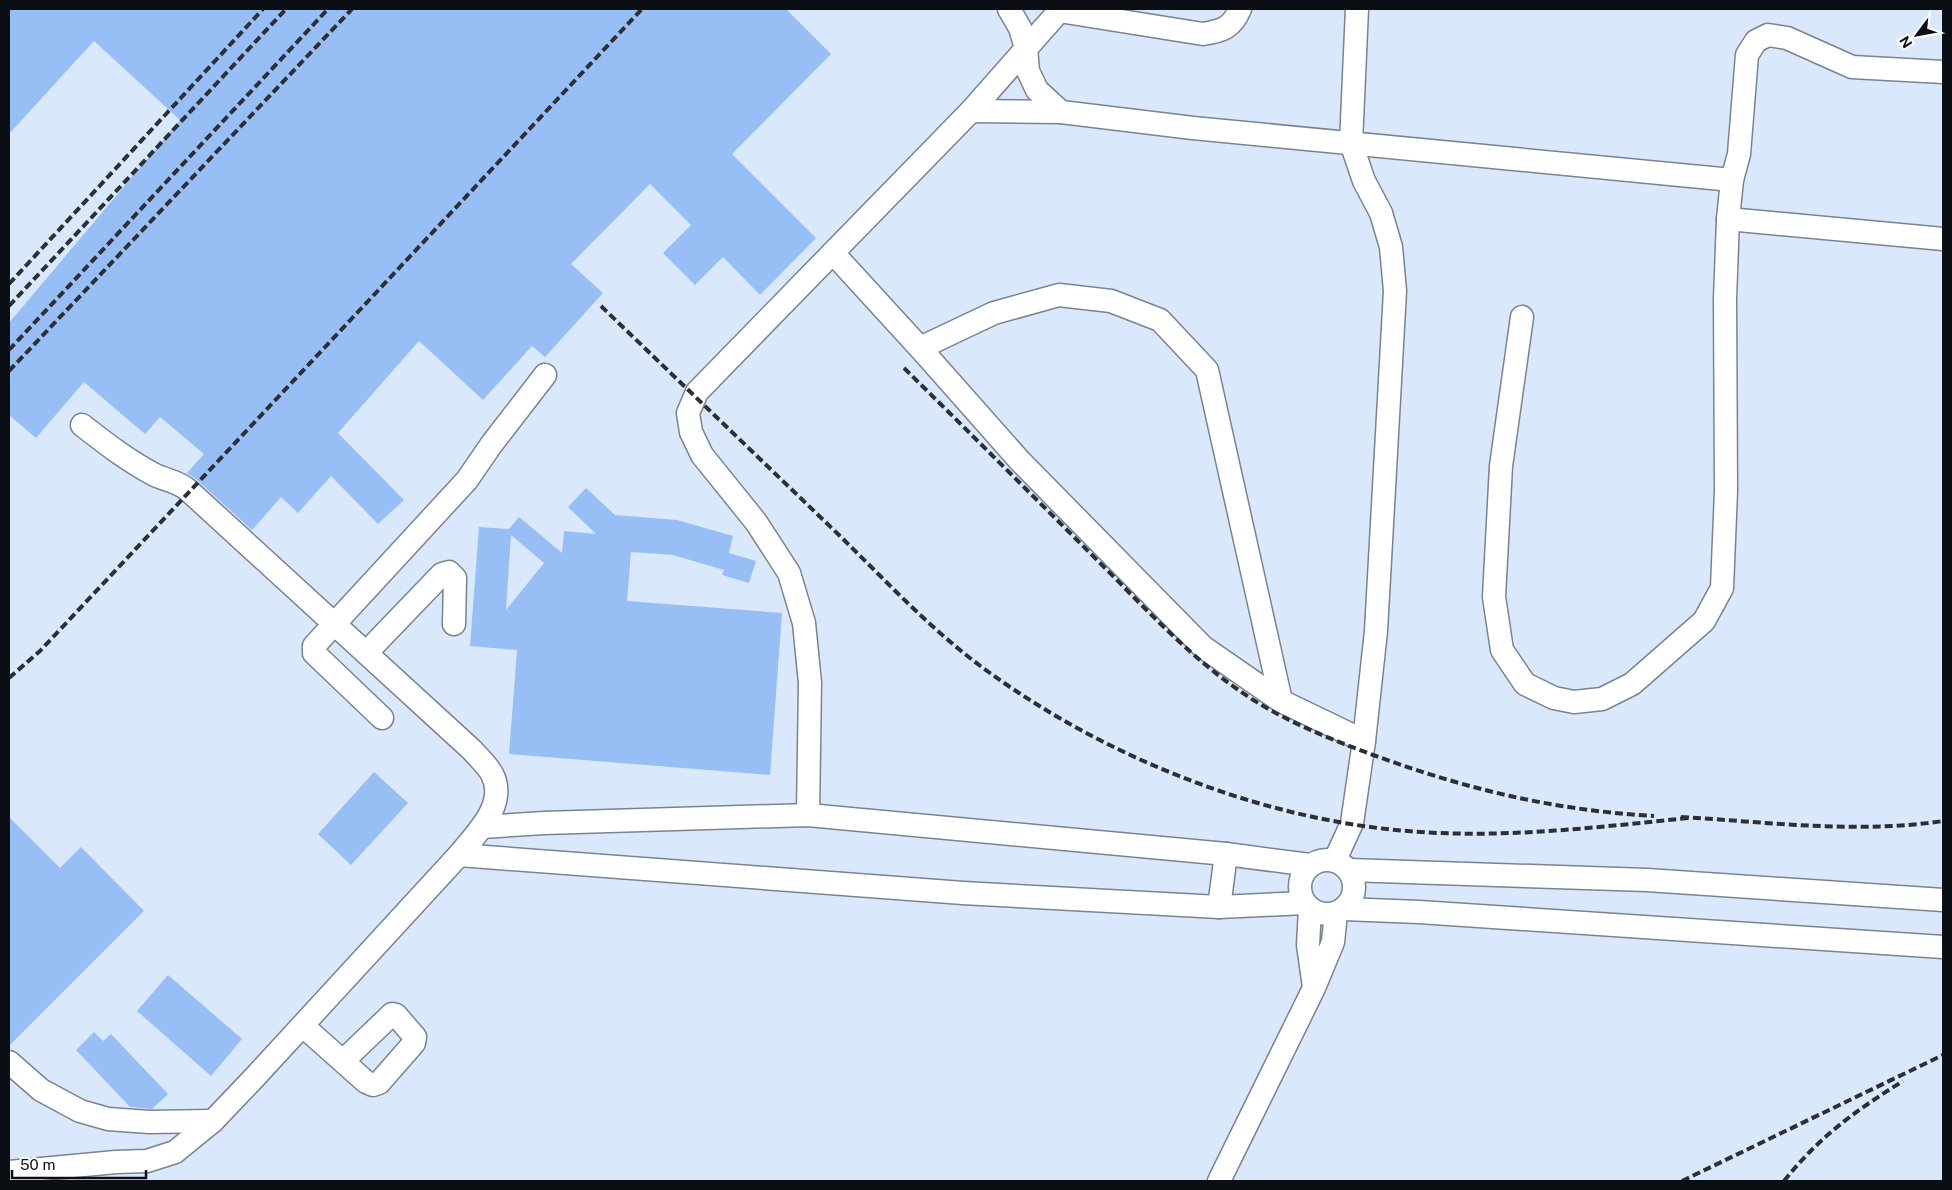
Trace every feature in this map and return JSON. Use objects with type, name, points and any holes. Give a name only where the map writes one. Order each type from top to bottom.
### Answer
[{"type":"lane","points":[[1009,9],[1020,28],[1026,48],[1028,71],[1037,90],[1061,112]]},
{"type":"lane","points":[[808,815],[810,683],[804,623],[789,573],[756,522],[702,455],[691,432],[688,414],[697,392],[971,111],[1060,10],[1203,34],[1220,31],[1235,21],[1240,9]]},
{"type":"lane","points":[[1342,865],[1352,823],[1364,741],[1376,631],[1394,291],[1391,247],[1381,213],[1364,181],[1351,143],[1357,9]]},
{"type":"lane","points":[[1522,316],[1501,466],[1494,597],[1502,650],[1525,684],[1554,698],[1574,702],[1602,699],[1632,684],[1704,621],[1722,588],[1726,491],[1728,219],[1732,180],[1739,154],[1747,55],[1756,41],[1768,35],[1786,38],[1852,67],[1943,72]]},
{"type":"lane","points":[[971,111],[1061,112],[1193,128],[1732,180]]},
{"type":"lane","points":[[1728,219],[1943,239]]},
{"type":"lane","points":[[833,253],[1020,461],[1203,647],[1280,701],[1364,741]]},
{"type":"lane","points":[[920,348],[994,313],[1059,296],[1111,301],[1160,320],[1207,370],[1280,701]]},
{"type":"lane","points":[[382,718],[314,653],[314,646],[467,480],[490,445],[545,375]]},
{"type":"lane","points":[[9,1172],[146,1161],[175,1152],[213,1121],[459,855],[482,827],[494,806],[497,790],[492,774],[472,750],[188,490],[182,485],[155,476],[121,456],[82,425]]},
{"type":"lane","points":[[366,653],[442,574],[449,572],[456,578],[454,624]]},
{"type":"lane","points":[[482,827],[544,823],[808,815],[1226,854],[1310,865]]},
{"type":"lane","points":[[1219,907],[1226,854]]},
{"type":"lane","points":[[459,855],[962,893],[1219,907],[1308,906]]},
{"type":"lane","points":[[1943,900],[1647,880],[1342,865],[1318,861],[1310,865],[1301,879],[1301,896],[1308,906],[1319,913],[1328,914],[1340,911],[1420,912],[1943,947]]},
{"type":"lane","points":[[1218,1181],[1314,988],[1333,942],[1340,911],[1350,903],[1354,895],[1353,878],[1342,865]]},
{"type":"lane","points":[[1308,906],[1308,944],[1314,988]]},
{"type":"lane","points":[[302,1026],[343,1061]]},
{"type":"lane","points":[[9,1062],[41,1090],[80,1111],[108,1119],[149,1122],[213,1121]]},
{"type":"shaded area","points":[[9,9],[1943,9],[1943,1181],[9,1181]]},
{"type":"building","points":[[9,9],[786,9],[831,54],[732,154],[816,238],[760,295],[723,257],[695,285],[663,253],[691,225],[650,184],[571,264],[603,293],[545,357],[532,346],[483,400],[419,341],[338,433],[404,500],[378,524],[331,476],[298,513],[281,497],[252,530],[187,473],[204,454],[160,417],[145,434],[84,382],[36,438],[9,415],[9,323],[180,120],[94,41],[9,134]]},
{"type":"building","points":[[586,488],[615,515],[677,520],[733,536],[729,553],[756,561],[749,583],[722,575],[724,570],[673,555],[631,552],[627,601],[782,613],[770,775],[509,754],[517,650],[470,646],[479,527],[509,529],[519,517],[562,553],[564,531],[596,534],[568,507]],"holes":[[[511,535],[544,563],[506,610]]]},
{"type":"building","points":[[374,772],[408,803],[351,865],[318,834]]},
{"type":"building","points":[[9,817],[60,868],[81,847],[144,911],[9,1046]]},
{"type":"building","points":[[168,975],[242,1039],[211,1076],[137,1011]]},
{"type":"building","points":[[94,1032],[103,1041],[111,1034],[168,1094],[152,1109],[130,1107],[76,1050]]},
{"type":"railway","points":[[9,284],[263,9]]},
{"type":"railway","points":[[9,306],[286,9]]},
{"type":"railway","points":[[9,350],[328,9]]},
{"type":"railway","points":[[9,371],[352,9]]},
{"type":"railway","points":[[9,678],[40,651],[642,9]]},
{"type":"railway","points":[[601,306],[950,642],[990,673],[1037,705],[1088,734],[1140,760],[1195,782],[1251,801],[1308,816],[1364,826],[1421,832],[1488,834],[1555,831],[1688,818]]},
{"type":"railway","points":[[904,368],[1166,629],[1218,675],[1253,700],[1287,719],[1322,735],[1376,756],[1445,779],[1546,803],[1581,809],[1654,816]]},
{"type":"railway","points":[[1681,817],[1845,827],[1911,825],[1943,821]]},
{"type":"railway","points":[[1682,1181],[1943,1055]]},
{"type":"railway","points":[[1784,1181],[1824,1138],[1853,1114],[1903,1081]]}]
